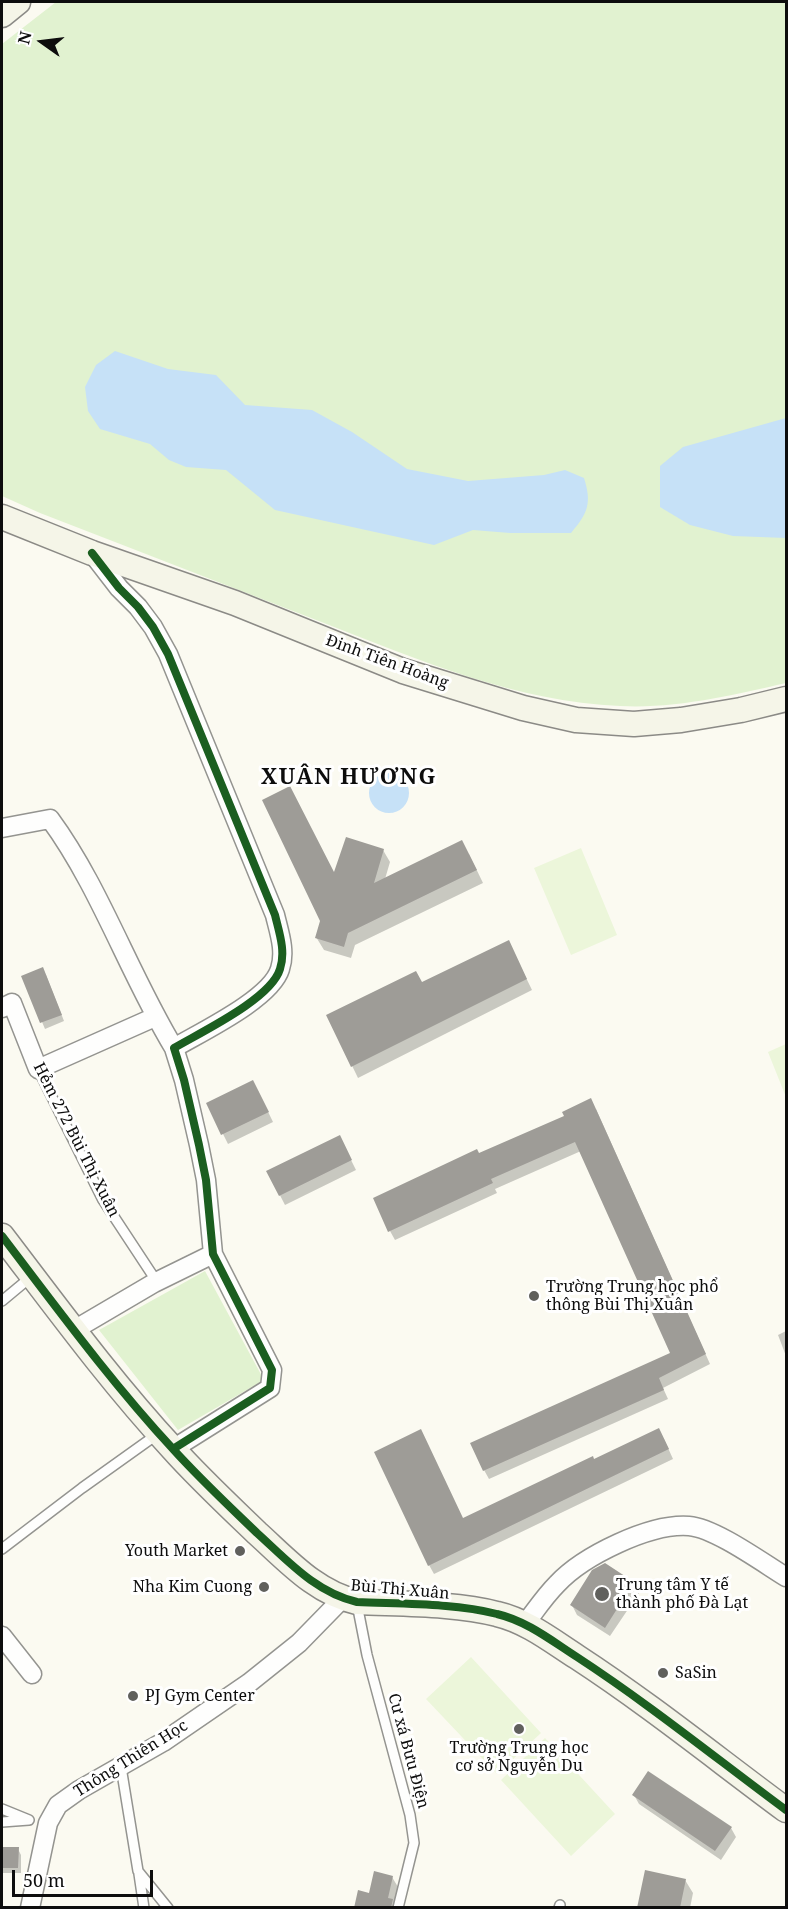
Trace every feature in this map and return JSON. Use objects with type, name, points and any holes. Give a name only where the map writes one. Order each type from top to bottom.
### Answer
[{"type":"street","points":[[2,15],[18,2]]},
{"type":"street","name":"Đinh Tiên Hoàng","points":[[2,517],[92,553],[234,603],[403,671],[523,708],[576,720],[634,723],[681,720],[741,710],[786,699]]},
{"type":"street","points":[[92,553],[143,614],[168,654],[275,915],[283,950],[280,970],[269,988],[252,1001],[174,1048]]},
{"type":"street","points":[[2,828],[50,819],[70,847],[155,1017],[174,1048],[184,1080],[206,1180],[213,1254],[272,1370],[270,1388],[166,1441]]},
{"type":"street","name":"Hẻm 272 Bùi Thị Xuân","points":[[2,1008],[12,1003],[38,1069]]},
{"type":"street","points":[[38,1069],[155,1017]]},
{"type":"street","name":"Bùi Thị Xuân","points":[[2,1236],[120,1388],[166,1441],[239,1515],[310,1581],[349,1600],[466,1609],[497,1614],[525,1624],[661,1716],[786,1810]]},
{"type":"street","points":[[74,1330],[157,1282],[213,1254]]},
{"type":"street","points":[[525,1624],[558,1583],[595,1555],[650,1530],[690,1526],[717,1535],[786,1577]]},
{"type":"street","name":"Thông Thiên Học","points":[[30,1908],[48,1823],[58,1805],[79,1790],[163,1742],[249,1683],[349,1600]]},
{"type":"street","points":[[2,1636],[32,1674]]},
{"type":"lane","name":"Hẻm 272 Bùi Thị Xuân","points":[[38,1069],[103,1200],[157,1282]]},
{"type":"lane","points":[[2,1301],[32,1276]]},
{"type":"lane","points":[[2,1549],[82,1488],[166,1441]]},
{"type":"lane","name":"Cư xá Bưu Điện","points":[[349,1600],[367,1655],[411,1824],[414,1843],[398,1908]]},
{"type":"lane","points":[[121,1767],[144,1908]]},
{"type":"lane","points":[[2,1809],[30,1820],[48,1823]]},
{"type":"lane","points":[[2,1822],[30,1820]]},
{"type":"lane","points":[[138,1871],[168,1908]]},
{"type":"green space","points":[[56,2],[786,2],[786,683],[704,700],[641,706],[582,703],[506,688],[396,651],[40,513],[2,496],[2,44]]},
{"type":"green space","points":[[581,848],[617,935],[571,955],[534,868]]},
{"type":"green space","points":[[786,1044],[786,1097],[768,1052]]},
{"type":"green space","points":[[205,1271],[264,1380],[178,1430],[99,1330]]},
{"type":"green space","points":[[471,1657],[541,1733],[497,1774],[426,1699]]},
{"type":"green space","points":[[545,1738],[615,1814],[571,1856],[501,1780]]},
{"type":"water","points":[[115,351],[168,369],[216,375],[245,405],[312,410],[352,432],[407,469],[468,481],[544,475],[565,470],[584,478],[588,494],[585,513],[571,533],[510,533],[473,530],[434,545],[275,510],[226,470],[186,467],[169,460],[150,444],[100,429],[88,411],[85,387],[96,365]]},
{"type":"water","points":[[786,418],[786,538],[733,536],[690,525],[660,507],[660,466],[683,447]]},
{"type":"water","points":[[389,773],[397,774],[403,779],[408,785],[408,801],[403,807],[397,812],[389,813],[381,812],[375,807],[370,801],[369,793],[370,785],[375,779],[381,774]]},
{"type":"building","points":[[290,786],[334,872],[346,837],[384,849],[374,883],[462,840],[477,870],[348,933],[344,947],[315,938],[320,921],[262,800]]},
{"type":"building","points":[[509,940],[527,979],[351,1067],[326,1015],[416,971],[422,982]]},
{"type":"building","points":[[43,967],[62,1015],[40,1023],[21,976]]},
{"type":"building","points":[[253,1080],[269,1112],[221,1135],[206,1103]]},
{"type":"building","points":[[591,1098],[706,1354],[659,1378],[664,1390],[483,1471],[470,1443],[670,1353],[575,1142],[491,1179],[493,1183],[388,1232],[373,1198],[477,1149],[479,1153],[564,1116],[562,1112]]},
{"type":"building","points":[[340,1135],[352,1160],[279,1196],[266,1171]]},
{"type":"building","points":[[659,1428],[669,1449],[428,1566],[374,1452],[421,1429],[463,1518],[593,1456],[594,1459]]},
{"type":"building","name":"Trung tâm Y tế thành phố Đà Lạt","points":[[605,1563],[634,1582],[605,1628],[570,1605],[592,1570]]},
{"type":"building","points":[[648,1771],[732,1827],[715,1851],[632,1795]]},
{"type":"building","points":[[2,1847],[19,1847],[18,1868],[2,1868]]},
{"type":"building","points":[[645,1870],[686,1879],[680,1908],[637,1908]]},
{"type":"building","points":[[374,1871],[393,1876],[388,1898],[393,1899],[391,1908],[354,1908],[358,1890],[369,1893]]},
{"type":"cycle path","points":[[92,553],[119,588],[138,607],[153,627],[168,654],[275,915],[282,948],[280,969],[263,992],[234,1014],[174,1048],[184,1080],[206,1180],[213,1254],[272,1370],[270,1388],[173,1449]]},
{"type":"cycle path","points":[[2,1236],[150,1424],[257,1533],[315,1583],[342,1598],[357,1602],[464,1608],[481,1610],[519,1621],[604,1675],[786,1810]]},
{"type":"place","name":"Trường Trung học phổ thông Bùi Thị Xuân","points":[[534,1296]]},
{"type":"place","name":"Youth Market","points":[[240,1551]]},
{"type":"place","name":"Nha Kim Cuong","points":[[264,1587]]},
{"type":"place","name":"Trung tâm Y tế thành phố Đà Lạt","points":[[602,1594]]},
{"type":"place","name":"SaSin","points":[[663,1673]]},
{"type":"place","name":"PJ Gym Center","points":[[133,1696]]},
{"type":"place","name":"Trường Trung học cơ sở Nguyễn Du","points":[[519,1729]]},
{"type":"district","name":"XUÂN HƯƠNG","points":[[349,778]]}]
